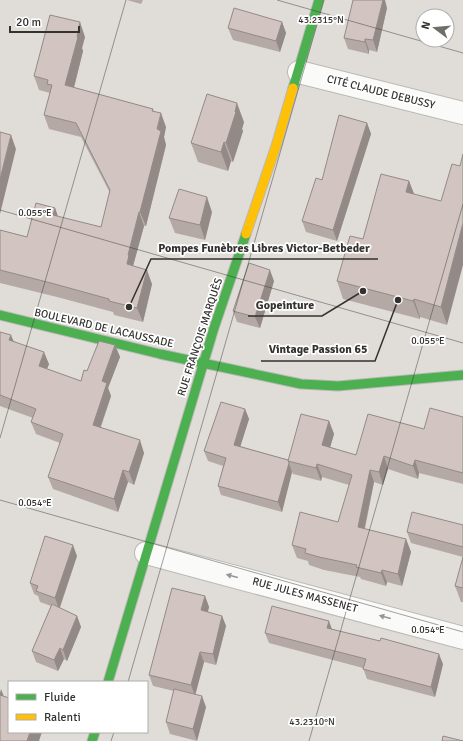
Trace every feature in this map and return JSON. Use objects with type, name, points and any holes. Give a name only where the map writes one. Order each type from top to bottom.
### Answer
[{"type":"street","name":"RUE FRANÇOIS MARQUÈS","points":[[108,681],[203,364],[276,146],[319,0]]},
{"type":"street","name":"CITÉ CLAUDE DEBUSSY","points":[[299,72],[463,113]]},
{"type":"street","name":"BOULEVARD DE LACAUSSADE","points":[[0,315],[203,364],[282,381],[320,386],[366,385],[463,375]]},
{"type":"street","name":"RUE JULES MASSENET","points":[[146,553],[463,638]]},
{"type":"building","points":[[353,0],[383,0],[373,40],[365,39],[365,42],[344,38]]},
{"type":"building","points":[[234,8],[282,22],[276,41],[228,28]]},
{"type":"building","points":[[50,15],[80,22],[78,37],[65,85],[153,109],[152,111],[161,113],[157,129],[161,131],[128,255],[127,264],[147,270],[137,308],[0,270],[0,230],[27,237],[36,203],[55,208],[53,215],[101,227],[110,190],[76,123],[44,115],[52,85],[47,84],[48,80],[34,76]]},
{"type":"building","points":[[207,94],[237,103],[236,112],[226,143],[224,142],[221,152],[191,143]]},
{"type":"building","points":[[339,115],[367,123],[333,230],[302,221],[316,178],[322,180]]},
{"type":"building","points":[[0,132],[11,135],[0,179]]},
{"type":"building","points":[[463,154],[463,223],[441,307],[414,299],[413,301],[337,281],[350,236],[363,239],[381,174],[409,181],[406,192],[441,201],[452,164],[460,166]]},
{"type":"building","points":[[179,189],[207,197],[200,225],[169,218]]},
{"type":"building","points":[[249,263],[270,270],[255,317],[233,311]]},
{"type":"building","points":[[0,332],[11,335],[9,340],[44,352],[39,366],[81,381],[84,370],[87,371],[99,341],[115,345],[102,381],[107,383],[93,425],[140,440],[129,472],[123,470],[114,499],[48,477],[63,434],[31,422],[36,409],[0,395]]},
{"type":"building","points":[[221,402],[245,409],[234,445],[288,460],[289,463],[278,502],[218,486],[226,458],[204,451]]},
{"type":"building","points":[[430,408],[463,417],[463,473],[415,460],[413,466],[384,456],[379,472],[370,470],[358,527],[406,539],[398,574],[382,570],[381,573],[356,567],[357,565],[319,557],[305,553],[306,549],[292,545],[300,512],[338,522],[352,475],[317,464],[316,468],[288,461],[301,414],[329,421],[322,445],[356,455],[368,414],[424,429]]},
{"type":"building","points":[[412,512],[463,525],[463,547],[407,532]]},
{"type":"building","points":[[45,536],[73,545],[55,598],[36,591],[38,586],[30,583]]},
{"type":"building","points":[[463,557],[463,588],[455,586]]},
{"type":"building","points":[[172,588],[205,596],[201,610],[222,616],[213,654],[200,652],[191,685],[149,675]]},
{"type":"building","points":[[52,604],[77,616],[63,650],[60,648],[54,660],[32,651]]},
{"type":"building","points":[[272,606],[329,621],[327,628],[380,641],[381,638],[439,654],[431,687],[363,669],[366,659],[265,633]]},
{"type":"building","points":[[174,689],[202,696],[193,729],[166,722]]},
{"type":"building","points":[[0,695],[8,698],[8,733],[30,733],[27,741],[0,741]]},
{"type":"building","points":[[443,736],[463,741],[442,741]]},
{"type":"traffic: fast","points":[[293,88],[319,0]]},
{"type":"traffic: fast","points":[[108,681],[214,328],[246,234]]},
{"type":"traffic: fast","points":[[0,315],[160,354],[301,384],[338,386],[463,375]]},
{"type":"traffic: fast","points":[[92,741],[95,733]]},
{"type":"traffic: slow","points":[[246,234],[276,146],[293,88]]},
{"type":"place","name":"Gopeinture","points":[[363,291]]},
{"type":"place","name":"Vintage Passion 65","points":[[398,300]]},
{"type":"place","name":"Pompes Funèbres Libres Victor-Betbeder","points":[[129,307]]}]
